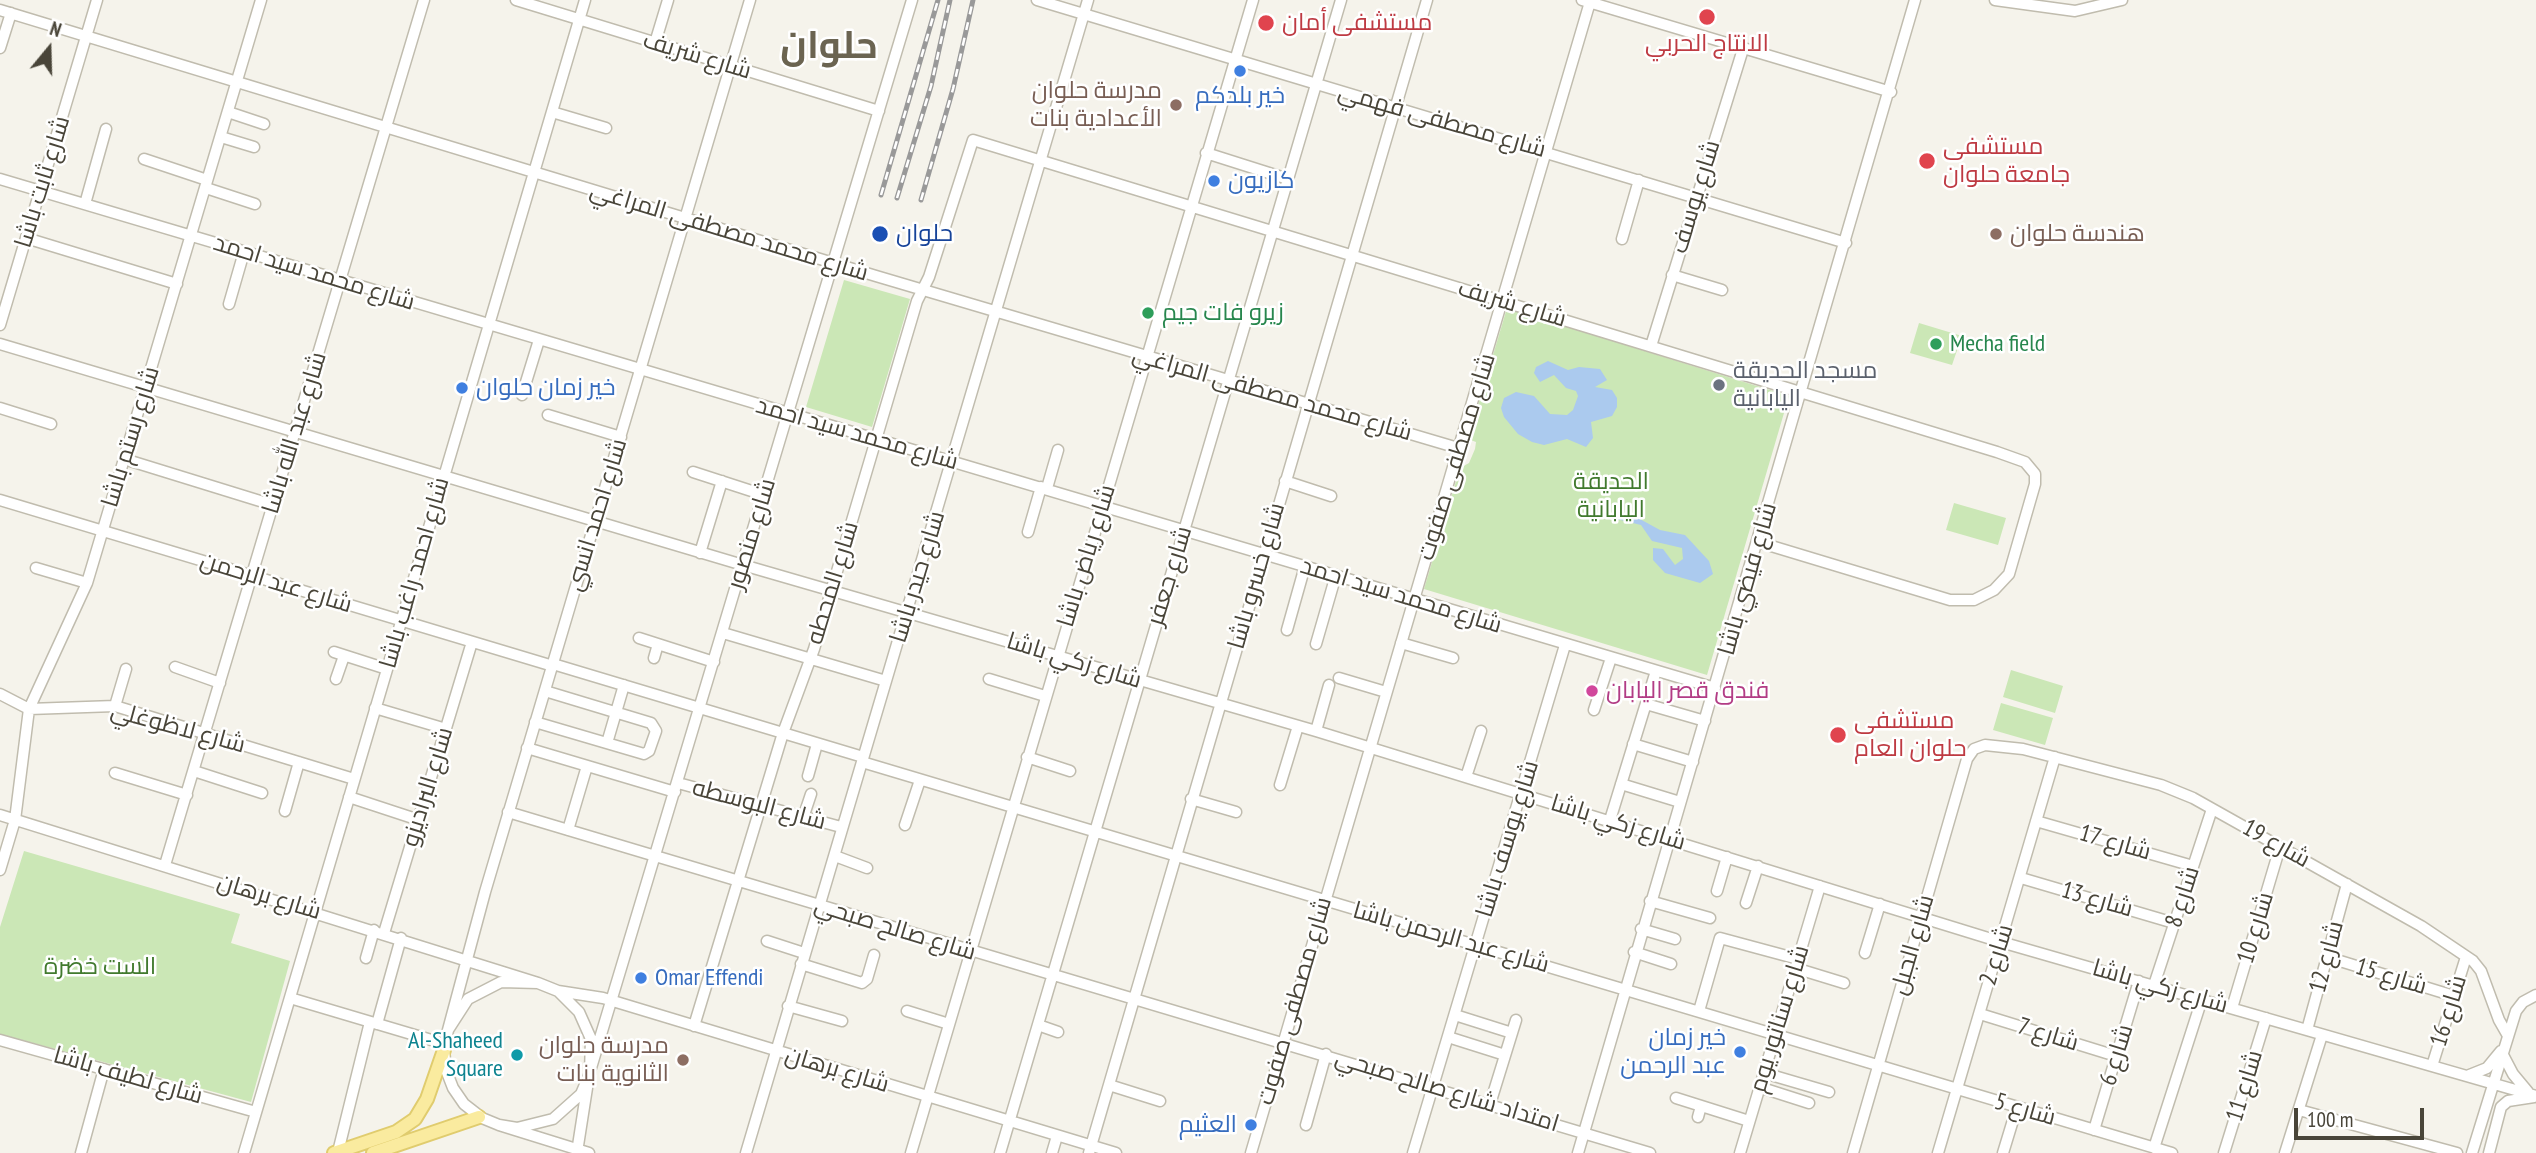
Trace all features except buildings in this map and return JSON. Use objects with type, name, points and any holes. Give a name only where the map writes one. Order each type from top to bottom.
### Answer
[{"type":"main road","points":[[336,1152],[396,1132],[415,1119],[427,1099],[445,1047]]},
{"type":"main road","points":[[373,1153],[479,1117]]},
{"type":"street","name":"شارع ثابت باشا","points":[[0,325],[97,0]]},
{"type":"street","name":"شارع رستم باشا","points":[[0,870],[15,820],[29,709],[87,583],[261,0]]},
{"type":"street","name":"شارع عبد الله باشا","points":[[165,865],[425,0]]},
{"type":"street","name":"شارع شريف","points":[[516,0],[879,111]]},
{"type":"street","name":"شارع احمد راغب باشا","points":[[246,1151],[585,0]]},
{"type":"street","points":[[655,43],[668,0]]},
{"type":"street","name":"شارع احمد انسي","points":[[448,1030],[465,958],[750,0]]},
{"type":"street","name":"شارع منصور","points":[[577,1151],[590,1073],[912,0]]},
{"type":"street","name":"شارع مصطفى فهمي","points":[[1037,0],[1846,243]]},
{"type":"street","name":"شارع حيدر باشا","points":[[746,1153],[1088,0]]},
{"type":"street","name":"شارع رياض باشا","points":[[911,1153],[1253,0]]},
{"type":"street","name":"شارع جعفر","points":[[1000,1153],[1341,0]]},
{"type":"street","name":"شارع خسرو باشا","points":[[1090,1150],[1427,0]]},
{"type":"street","points":[[1995,0],[2076,11],[2122,0]]},
{"type":"street","points":[[1586,1],[1891,92]]},
{"type":"street","name":"شارع مصطفى صفوت","points":[[1251,1153],[1504,301],[1586,1]]},
{"type":"street","name":"شارع فيضي باشا","points":[[1578,1153],[1641,929],[1803,391],[1915,2]]},
{"type":"street","name":"شارع محمد مصطفى المراغي","points":[[5,12],[1306,406],[1458,449]]},
{"type":"street","points":[[0,48],[5,12]]},
{"type":"street","name":"شارع يوسف","points":[[1651,346],[1742,49]]},
{"type":"street","points":[[228,112],[264,124]]},
{"type":"street","points":[[552,112],[606,128]]},
{"type":"street","points":[[85,204],[106,130]]},
{"type":"street","points":[[221,137],[254,147]]},
{"type":"street","name":"شارع شريف","points":[[973,140],[1803,391],[2015,458],[2033,470],[2035,484],[2009,573],[1994,590],[1974,600],[1950,600],[1758,542]]},
{"type":"street","name":"شارع المحطه","points":[[694,1026],[922,290],[929,277],[973,140]]},
{"type":"street","points":[[1206,153],[1288,179]]},
{"type":"street","points":[[144,159],[254,204]]},
{"type":"street","name":"شارع محمد سيد احمد","points":[[0,179],[789,415],[1102,504],[1414,601],[1715,688]]},
{"type":"street","points":[[1622,239],[1639,180]]},
{"type":"street","points":[[26,238],[177,284]]},
{"type":"street","points":[[229,304],[244,252]]},
{"type":"street","points":[[1672,275],[1722,290]]},
{"type":"street","points":[[522,395],[539,340]]},
{"type":"street","name":"شارع زكي باشا","points":[[0,344],[700,553],[1316,731],[2001,942],[2534,1096]]},
{"type":"street","points":[[0,408],[51,424]]},
{"type":"street","points":[[548,415],[621,437]]},
{"type":"street","points":[[1028,531],[1058,450]]},
{"type":"street","points":[[124,459],[273,505]]},
{"type":"street","points":[[693,472],[764,495]]},
{"type":"street","points":[[700,553],[722,481]]},
{"type":"street","points":[[1284,481],[1331,496]]},
{"type":"street","name":"شارع عبد الرحمن","points":[[0,500],[700,708]]},
{"type":"street","points":[[1287,630],[1304,566]]},
{"type":"street","points":[[36,568],[87,583]]},
{"type":"street","points":[[1316,645],[1336,575]]},
{"type":"street","points":[[723,633],[886,681]]},
{"type":"street","points":[[639,638],[714,662]]},
{"type":"street","name":"شارع البراديزو","points":[[366,958],[379,932],[419,820],[472,642]]},
{"type":"street","points":[[1401,643],[1453,658]]},
{"type":"street","points":[[654,658],[658,644]]},
{"type":"street","name":"شارع يوسف باشا","points":[[1413,1153],[1566,645]]},
{"type":"street","points":[[336,679],[339,654],[387,669]]},
{"type":"street","points":[[1594,710],[1611,658]]},
{"type":"street","points":[[175,667],[220,682]]},
{"type":"street","points":[[115,706],[126,669]]},
{"type":"street","points":[[1610,820],[1656,671]]},
{"type":"street","points":[[1339,678],[1386,692]]},
{"type":"street","points":[[989,679],[1045,696]]},
{"type":"street","points":[[607,743],[624,685]]},
{"type":"street","points":[[1316,731],[1329,685]]},
{"type":"street","points":[[536,722],[646,754],[656,731],[651,723],[545,691]]},
{"type":"street","name":"شارع لاظوغلي","points":[[0,694],[29,709],[115,706],[354,779]]},
{"type":"street","points":[[1646,704],[1705,721]]},
{"type":"street","points":[[375,708],[446,729]]},
{"type":"street","name":"شارع عبد الرحمن باشا","points":[[700,708],[817,744],[920,780],[1476,947],[1507,952],[1878,1067]]},
{"type":"street","points":[[1280,785],[1298,726]]},
{"type":"street","points":[[1466,777],[1481,731]]},
{"type":"street","points":[[808,775],[817,744]]},
{"type":"street","points":[[1633,744],[1693,762]]},
{"type":"street","name":"شارع 19","points":[[1985,745],[2011,746],[2172,788],[2212,809],[2347,884],[2466,957],[2481,971],[2507,1034]]},
{"type":"street","name":"شارع الجبل","points":[[1853,1153],[1967,759],[1974,749],[1985,745]]},
{"type":"street","name":"شارع البوسطه","points":[[527,748],[587,766],[841,827]]},
{"type":"street","points":[[1027,757],[1070,771]]},
{"type":"street","name":"شارع 2","points":[[1938,1153],[2055,757]]},
{"type":"street","points":[[285,811],[299,762]]},
{"type":"street","points":[[568,830],[587,766]]},
{"type":"street","points":[[194,771],[262,793]]},
{"type":"street","points":[[116,773],[187,795]]},
{"type":"street","points":[[905,825],[920,780]]},
{"type":"street","points":[[1621,784],[1680,802]]},
{"type":"street","points":[[803,818],[811,794]]},
{"type":"street","points":[[349,797],[419,820]]},
{"type":"street","points":[[1192,799],[1236,813]]},
{"type":"street","name":"شارع 8","points":[[2154,985],[2212,809]]},
{"type":"street","name":"شارع صالح صبحي","points":[[508,812],[970,952],[1283,1042]]},
{"type":"street","name":"شارع برهان","points":[[0,815],[317,911],[538,982]]},
{"type":"street","name":"شارع 17","points":[[2036,821],[2193,866]]},
{"type":"street","name":"شارع 10","points":[[2231,1008],[2280,847]]},
{"type":"street","points":[[835,856],[867,867]]},
{"type":"street","points":[[1717,891],[1727,857]]},
{"type":"street","points":[[1746,903],[1758,866]]},
{"type":"street","name":"شارع 13","points":[[2021,878],[2174,923]]},
{"type":"street","name":"شارع 12","points":[[2307,1030],[2347,884]]},
{"type":"street","name":"شارع سناتور يوم","points":[[1740,1153],[1820,886]]},
{"type":"street","points":[[1650,901],[1710,918]]},
{"type":"street","points":[[1865,953],[1880,904]]},
{"type":"street","points":[[1641,929],[1675,939]]},
{"type":"street","points":[[1699,1011],[1720,938],[1725,936],[1844,984]]},
{"type":"street","points":[[336,1152],[401,938]]},
{"type":"street","points":[[767,941],[804,953]]},
{"type":"street","points":[[1634,953],[1671,964]]},
{"type":"street","points":[[800,964],[862,983],[867,979],[874,955]]},
{"type":"street","name":"شارع 15","points":[[2328,957],[2454,996]]},
{"type":"street","name":"شارع 16","points":[[2432,1066],[2466,957]]},
{"type":"street","points":[[499,1125],[517,1128],[554,1119],[569,1109],[590,1073],[593,1053],[587,1024],[570,1000],[538,982],[519,980],[483,989],[456,1014],[448,1030],[445,1047],[446,1070],[453,1088],[464,1104],[479,1117],[499,1125],[577,1151],[589,1153]]},
{"type":"street","name":"شارع 6","points":[[2094,1130],[2139,981]]},
{"type":"street","name":"شارع برهان","points":[[558,991],[612,1000],[1057,1136],[1090,1150],[1116,1153]]},
{"type":"street","points":[[2472,1153],[2507,1034],[2523,1002],[2536,995]]},
{"type":"street","points":[[290,998],[445,1047]]},
{"type":"street","points":[[2154,1148],[2202,999]]},
{"type":"street","points":[[788,1006],[842,1021]]},
{"type":"street","points":[[907,1011],[949,1024]]},
{"type":"street","name":"شارع 7","points":[[1980,1014],[2116,1056]]},
{"type":"street","points":[[1455,1015],[1512,1033]]},
{"type":"street","name":"شارع 11","points":[[2224,1153],[2266,1018]]},
{"type":"street","points":[[1490,1104],[1516,1020]]},
{"type":"street","points":[[1038,1026],[1058,1031]]},
{"type":"street","points":[[2286,1153],[2322,1035]]},
{"type":"street","points":[[1448,1037],[1505,1055]]},
{"type":"street","name":"شارع لطيف باشا","points":[[0,1040],[256,1112]]},
{"type":"street","name":"امتداد شارع صالح صبحي","points":[[1283,1042],[1650,1153]]},
{"type":"street","points":[[2466,1076],[2487,1068],[2501,1051]]},
{"type":"street","points":[[2501,1051],[2513,1074],[2534,1096]]},
{"type":"street","points":[[1306,1125],[1326,1054]]},
{"type":"street","name":"شارع 5","points":[[1878,1067],[2172,1153]]},
{"type":"street","points":[[81,1153],[104,1069]]},
{"type":"street","points":[[1764,1073],[1829,1093]]},
{"type":"street","points":[[1109,1085],[1160,1101]]},
{"type":"street","points":[[1759,1087],[1810,1103]]},
{"type":"street","points":[[2489,1153],[2501,1107],[2508,1101],[2534,1096]]},
{"type":"street","points":[[1676,1098],[1700,1111],[1749,1121]]},
{"type":"street","points":[[2003,1153],[2017,1107]]},
{"type":"street","points":[[2299,1110],[2457,1153]]},
{"type":"street","points":[[1052,1153],[1057,1136]]},
{"type":"green space","points":[[844,280],[910,299],[872,427],[806,407]]},
{"type":"green space","name":"الحديقة اليابانية","points":[[1507,308],[1789,396],[1707,675],[1424,589],[1460,468],[1469,463],[1475,449],[1476,442],[1468,439]]},
{"type":"green space","name":"Mecha field","points":[[1919,323],[1962,336],[1952,365],[1910,353]]},
{"type":"green space","points":[[1954,503],[2006,518],[1998,545],[1946,530]]},
{"type":"green space","points":[[2011,670],[2063,686],[2055,713],[2003,697]]},
{"type":"green space","points":[[2001,703],[2053,718],[2045,745],[1993,730]]},
{"type":"green space","name":"الست خضرة","points":[[24,851],[240,914],[231,943],[290,961],[251,1102],[0,1034],[0,927]]},
{"type":"water","points":[[1548,361],[1568,370],[1579,367],[1600,369],[1607,380],[1595,387],[1612,390],[1617,398],[1617,407],[1612,416],[1591,422],[1593,438],[1586,447],[1567,439],[1544,445],[1532,442],[1518,434],[1504,417],[1501,408],[1504,398],[1516,392],[1534,396],[1550,414],[1567,415],[1573,410],[1578,396],[1576,391],[1566,388],[1554,375],[1540,382],[1534,373],[1536,367]]},
{"type":"water","points":[[1613,513],[1638,518],[1660,530],[1685,535],[1709,561],[1713,574],[1700,583],[1665,573],[1653,560],[1653,548],[1663,549],[1675,565],[1683,559],[1682,548],[1652,541],[1641,525],[1608,517]]},
{"type":"railway","points":[[881,195],[938,0]]},
{"type":"railway","points":[[897,198],[931,86],[950,0]]},
{"type":"railway","points":[[921,200],[953,89],[973,0]]},
{"type":"place","name":"الانتاج الحربي","points":[[1707,17]]},
{"type":"place","name":"مستشفى أمان","points":[[1266,23]]},
{"type":"place","name":"خير بلدكم","points":[[1240,71]]},
{"type":"place","name":"مدرسة حلوان الأعدادية بنات","points":[[1176,105]]},
{"type":"place","name":"مستشفى جامعة حلوان","points":[[1927,161]]},
{"type":"place","name":"كازيون","points":[[1214,181]]},
{"type":"place","name":"حلوان","points":[[880,234]]},
{"type":"place","name":"هندسة حلوان","points":[[1996,234]]},
{"type":"place","name":"زيرو فات جيم","points":[[1148,313]]},
{"type":"place","name":"Mecha field","points":[[1936,344]]},
{"type":"place","name":"مسجد الحديقة اليابانية","points":[[1719,385]]},
{"type":"place","name":"خير زمان حلوان","points":[[462,388]]},
{"type":"place","name":"فندق قصر اليابان","points":[[1592,691]]},
{"type":"place","name":"مستشفى حلوان العام","points":[[1838,735]]},
{"type":"place","name":"Omar Effendi","points":[[641,978]]},
{"type":"place","name":"خير زمان عبد الرحمن","points":[[1740,1052]]},
{"type":"place","name":"Al-Shaheed Square","points":[[517,1055]]},
{"type":"place","name":"مدرسة حلوان الثانوية بنات","points":[[683,1060]]},
{"type":"place","name":"العثيم","points":[[1251,1125]]},
{"type":"district","name":"حلوان","points":[[829,47]]}]
